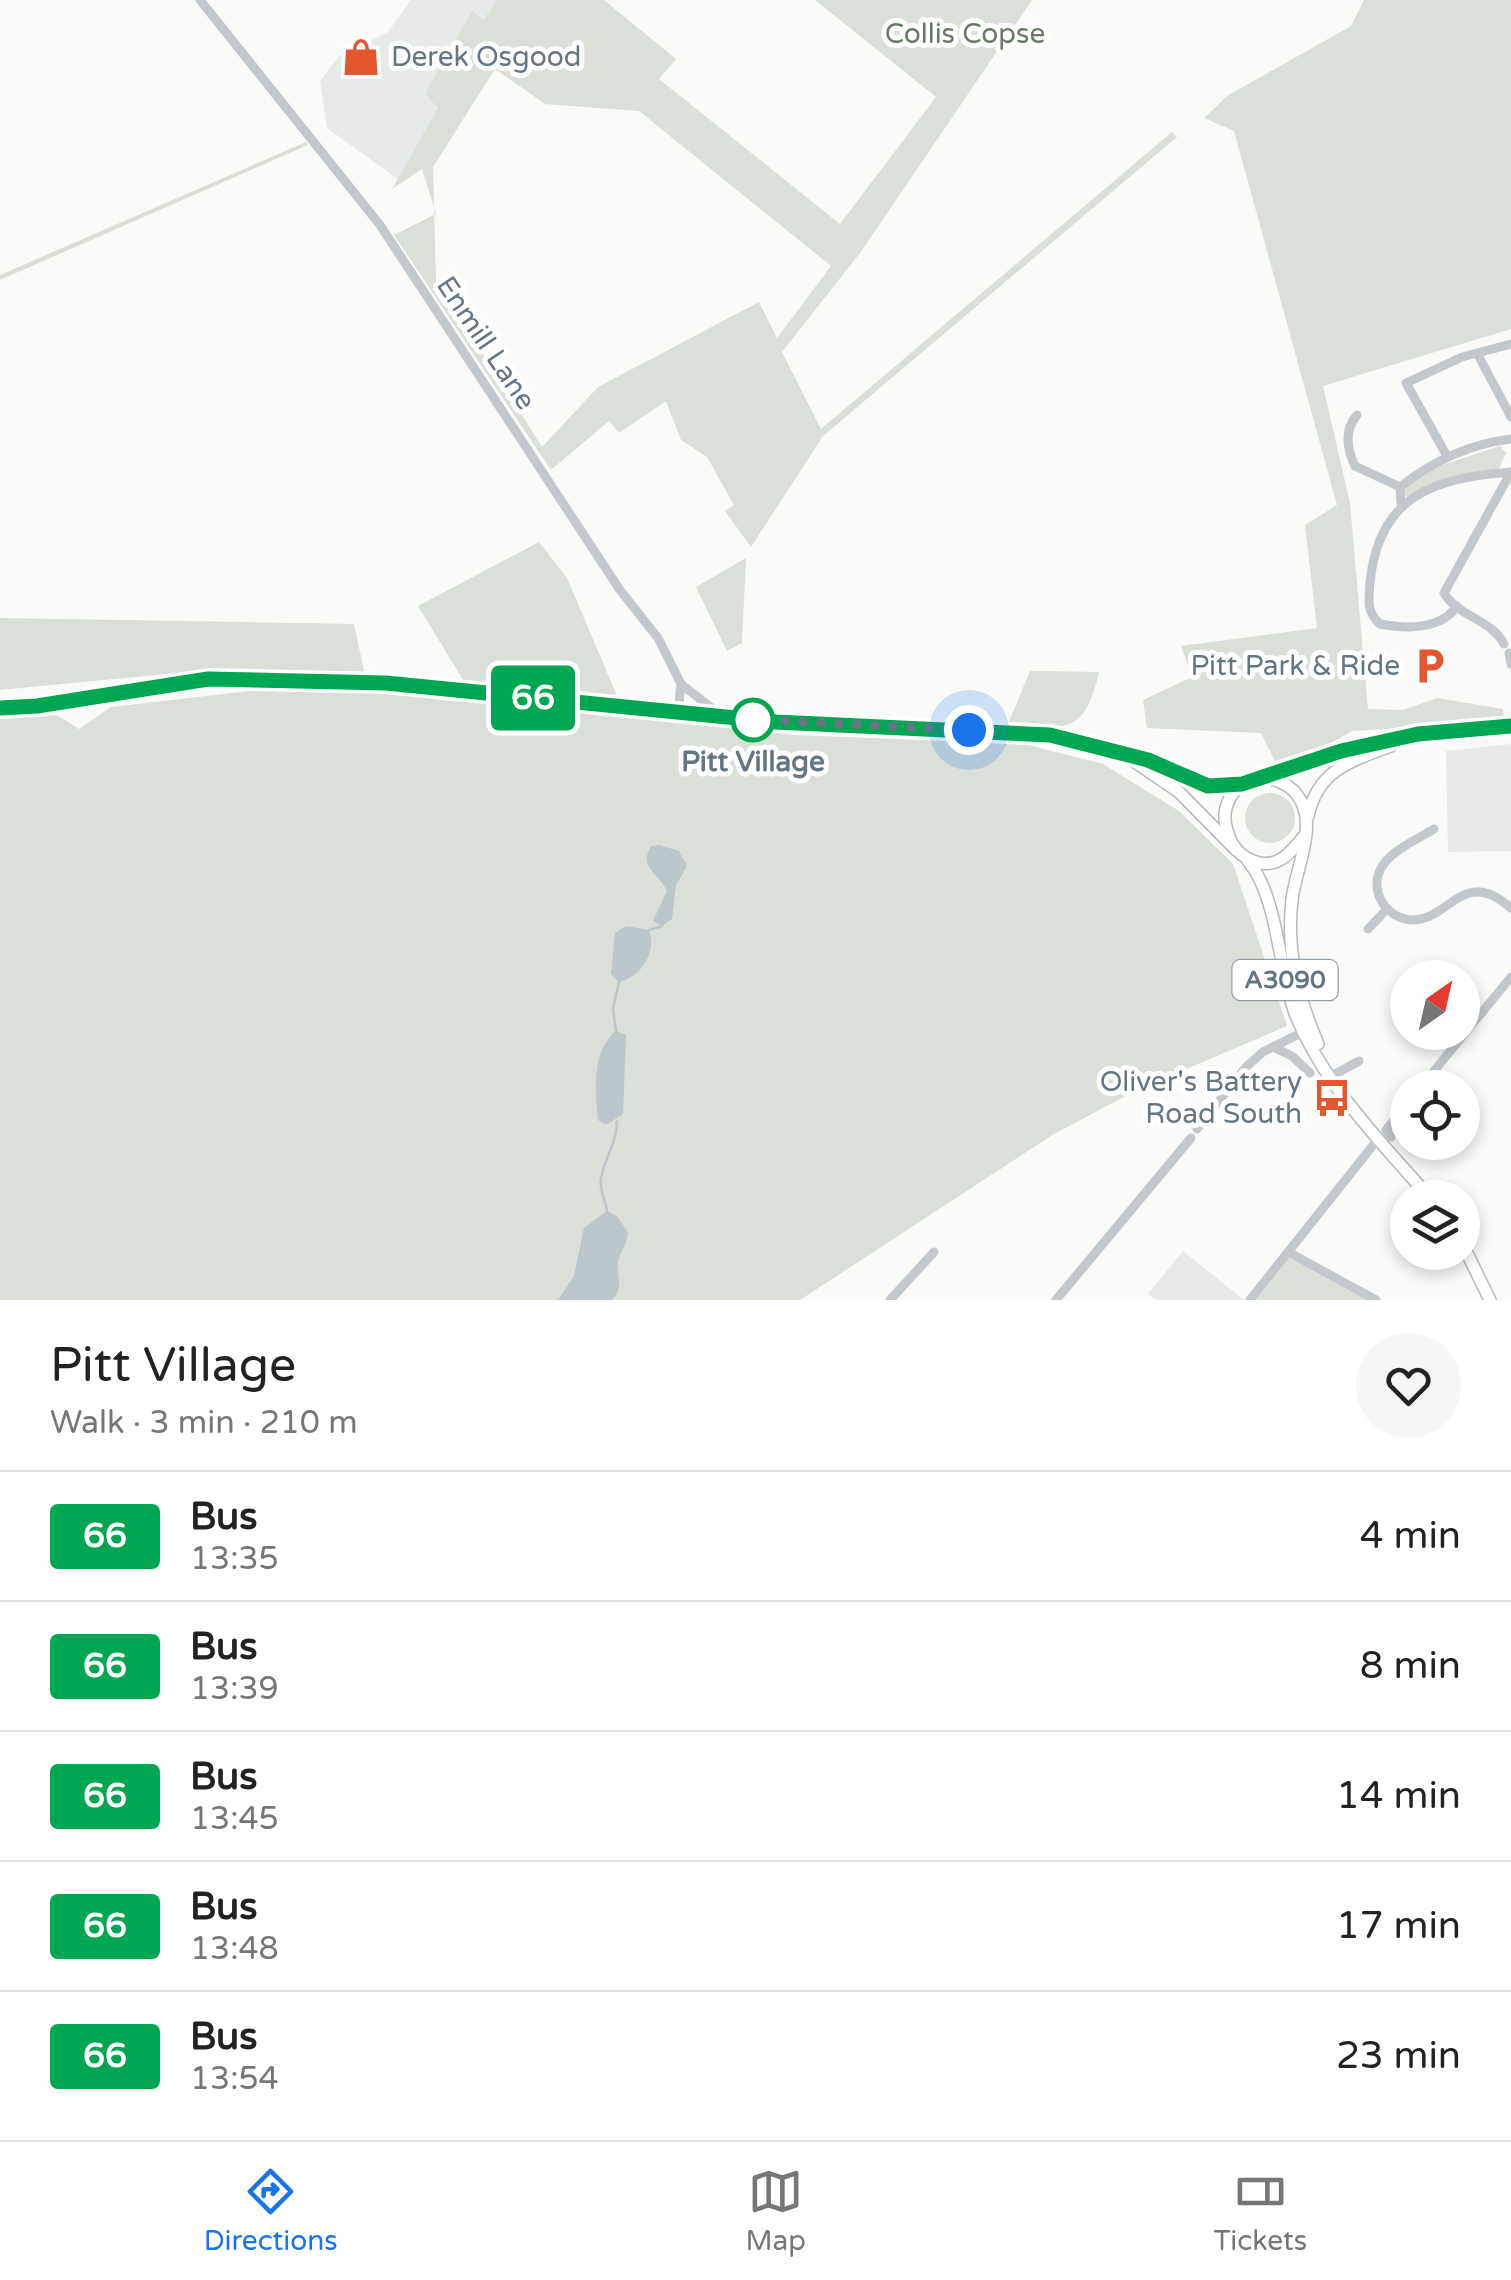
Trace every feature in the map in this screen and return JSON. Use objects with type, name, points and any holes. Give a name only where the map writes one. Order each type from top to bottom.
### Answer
[{"type":"main road","name":"A3090","points":[[0,708],[37,706],[208,679],[292,678],[723,717],[1050,735],[1148,760],[1208,786],[1242,784]]},
{"type":"main road","points":[[1438,734],[1396,744],[1331,771],[1317,787],[1305,829],[1283,859],[1260,864],[1240,854],[1224,823],[1225,810],[1242,784],[1341,751],[1438,734],[1511,726]]},
{"type":"main road","name":"A3090","points":[[1129,758],[1179,792],[1240,854],[1264,885],[1288,992],[1305,1034],[1344,1096],[1385,1138],[1416,1180]]},
{"type":"main road","points":[[1263,777],[1279,780],[1296,792],[1305,829]]},
{"type":"main road","name":"A3090","points":[[1305,829],[1290,925],[1302,1008],[1332,1077]]},
{"type":"main road","points":[[1475,1270],[1490,1300]]},
{"type":"street","name":"Enmill Lane","points":[[200,0],[380,224],[620,590],[658,638],[681,684],[723,717]]},
{"type":"street","points":[[1446,456],[1406,383],[1426,371],[1511,344]]},
{"type":"street","points":[[1478,355],[1511,414]]},
{"type":"street","points":[[1357,415],[1350,423],[1348,442],[1355,466],[1400,486]]},
{"type":"street","points":[[1400,486],[1446,456],[1511,438]]},
{"type":"street","points":[[1402,503],[1462,479],[1511,472]]},
{"type":"street","points":[[1509,651],[1491,626],[1446,599],[1445,589],[1511,472]]},
{"type":"street","points":[[1400,486],[1402,503],[1373,554],[1370,613],[1386,626],[1434,624],[1445,622],[1457,606]]},
{"type":"street","points":[[678,712],[681,684]]},
{"type":"street","points":[[1434,829],[1394,854],[1380,870],[1376,886],[1386,910],[1401,918],[1420,920],[1475,892],[1489,894],[1511,908]]},
{"type":"street","points":[[1368,929],[1386,910]]},
{"type":"street","points":[[1435,1070],[1511,977]]},
{"type":"street","points":[[1056,1300],[1246,1067],[1273,1048],[1305,1034],[1302,1008]]},
{"type":"street","points":[[1273,1048],[1292,1056],[1310,1073]]},
{"type":"street","points":[[1332,1077],[1359,1061]]},
{"type":"street","points":[[1250,1300],[1385,1138],[1390,1125]]},
{"type":"street","points":[[890,1300],[934,1252]]},
{"type":"street","points":[[1288,1252],[1376,1300]]},
{"type":"shaded area","points":[[411,0],[497,0],[483,20],[472,12],[425,95],[439,107],[398,179],[327,128],[320,81],[339,56],[388,32]]},
{"type":"shaded area","points":[[1511,744],[1511,851],[1448,852],[1446,751]]},
{"type":"shaded area","points":[[651,846],[679,851],[687,866],[676,885],[672,919],[662,926],[653,921],[667,891],[647,860]]},
{"type":"shaded area","points":[[626,926],[649,930],[651,947],[640,969],[619,982],[611,974],[615,933]]},
{"type":"shaded area","points":[[616,1031],[626,1035],[623,1114],[606,1125],[598,1120],[596,1072],[602,1049]]},
{"type":"shaded area","points":[[607,1211],[617,1216],[628,1233],[619,1258],[616,1295],[612,1300],[558,1300],[574,1276],[584,1228]]},
{"type":"shaded area","points":[[1183,1251],[1244,1300],[1156,1300],[1148,1294]]},
{"type":"green space","name":"Collis Copse","points":[[497,0],[604,0],[676,59],[659,79],[840,224],[936,97],[815,0],[1032,0],[860,253],[782,352],[821,429],[1172,132],[1177,137],[823,436],[751,547],[725,511],[734,505],[707,457],[681,440],[666,401],[619,433],[609,421],[551,470],[394,235],[434,215],[436,280],[542,447],[598,387],[759,302],[777,338],[831,266],[639,111],[545,104],[495,69],[433,167],[434,208],[422,169],[392,189],[438,108],[425,94],[472,11],[483,20]]},
{"type":"green space","points":[[1364,0],[1511,0],[1511,329],[1323,386],[1350,503],[1368,709],[1403,710],[1437,698],[1503,709],[1504,722],[1352,731],[1322,749],[1275,761],[1261,733],[1147,728],[1143,700],[1192,677],[1181,646],[1317,628],[1305,525],[1337,505],[1234,131],[1204,118],[1227,96],[1351,26]]},
{"type":"green space","points":[[306,142],[308,145],[0,280],[0,275]]},
{"type":"green space","points":[[1500,446],[1506,453],[1499,469],[1460,475],[1406,497],[1403,488],[1433,468]]},
{"type":"green space","points":[[539,542],[567,578],[620,703],[465,683],[418,606]]},
{"type":"green space","points":[[746,558],[742,643],[727,651],[696,587]]},
{"type":"green space","points":[[0,618],[354,624],[365,676],[207,670],[0,690]]},
{"type":"green space","points":[[1030,671],[1099,672],[1087,708],[1070,724],[1008,724]]},
{"type":"green space","points":[[294,686],[717,723],[794,735],[1024,744],[1103,764],[1179,811],[1233,864],[1287,1026],[1137,1090],[1054,1134],[800,1300],[0,1300],[0,718],[57,715],[79,729],[111,707]]},
{"type":"green space","points":[[1260,794],[1280,794],[1294,808],[1294,828],[1280,842],[1260,842],[1246,828],[1246,808]]},
{"type":"green space","points":[[1289,1258],[1367,1300],[1256,1300]]},
{"type":"waterway","points":[[649,930],[662,926]]},
{"type":"waterway","points":[[616,1031],[613,1008],[619,982]]},
{"type":"waterway","points":[[607,1211],[601,1179],[617,1121]]},
{"type":"bus line","name":"66","points":[[0,708],[37,706],[208,679],[386,683],[776,722],[1050,735],[1148,760],[1208,786],[1242,784],[1341,751],[1418,734],[1511,726]]},
{"type":"place","name":"Derek Osgood","points":[[361,57]]},
{"type":"place","name":"Pitt Park & Ride","points":[[1430,666]]},
{"type":"place","name":"Pitt Village","points":[[753,720]]},
{"type":"place","name":"Oliver's Battery Road South","points":[[1332,1098]]},
{"type":"route","points":[[753,720],[742,719],[969,730]]}]
